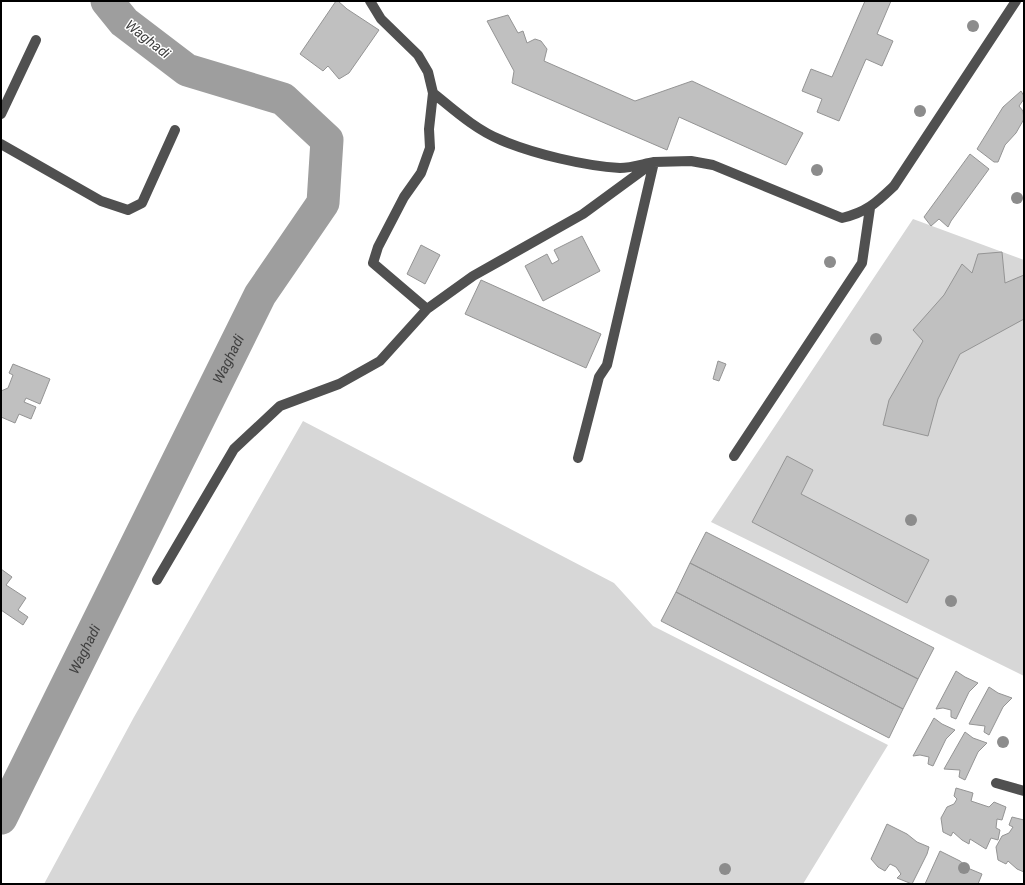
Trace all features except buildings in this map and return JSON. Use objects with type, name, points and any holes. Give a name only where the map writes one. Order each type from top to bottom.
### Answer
[{"type":"street","points":[[370,1],[381,19],[418,55],[428,72],[433,93],[429,129],[430,148],[421,173],[404,198],[378,247],[373,263],[427,309]]},
{"type":"street","points":[[433,93],[467,121],[500,140],[548,156],[588,164],[622,168],[654,162],[691,161],[713,165],[842,218],[856,215],[870,208],[894,186],[1016,1]]},
{"type":"street","points":[[1,114],[36,40]]},
{"type":"street","points":[[1,144],[101,201],[128,210],[142,203],[175,130]]},
{"type":"street","points":[[157,580],[234,449],[280,406],[339,384],[380,361],[427,309],[473,276],[583,214],[654,162]]},
{"type":"street","points":[[578,458],[599,377],[607,365],[654,162]]},
{"type":"street","points":[[734,456],[862,262],[870,208]]},
{"type":"street","points":[[996,783],[1024,791]]},
{"type":"shaded area","points":[[913,219],[1024,260],[1024,676],[711,522]]},
{"type":"shaded area","points":[[303,421],[614,583],[653,626],[888,745],[803,884],[44,884],[134,717]]},
{"type":"waterway","name":"Waghadi","points":[[1,818],[260,295],[323,203],[327,140],[283,99],[187,70],[124,22],[107,1]]}]
